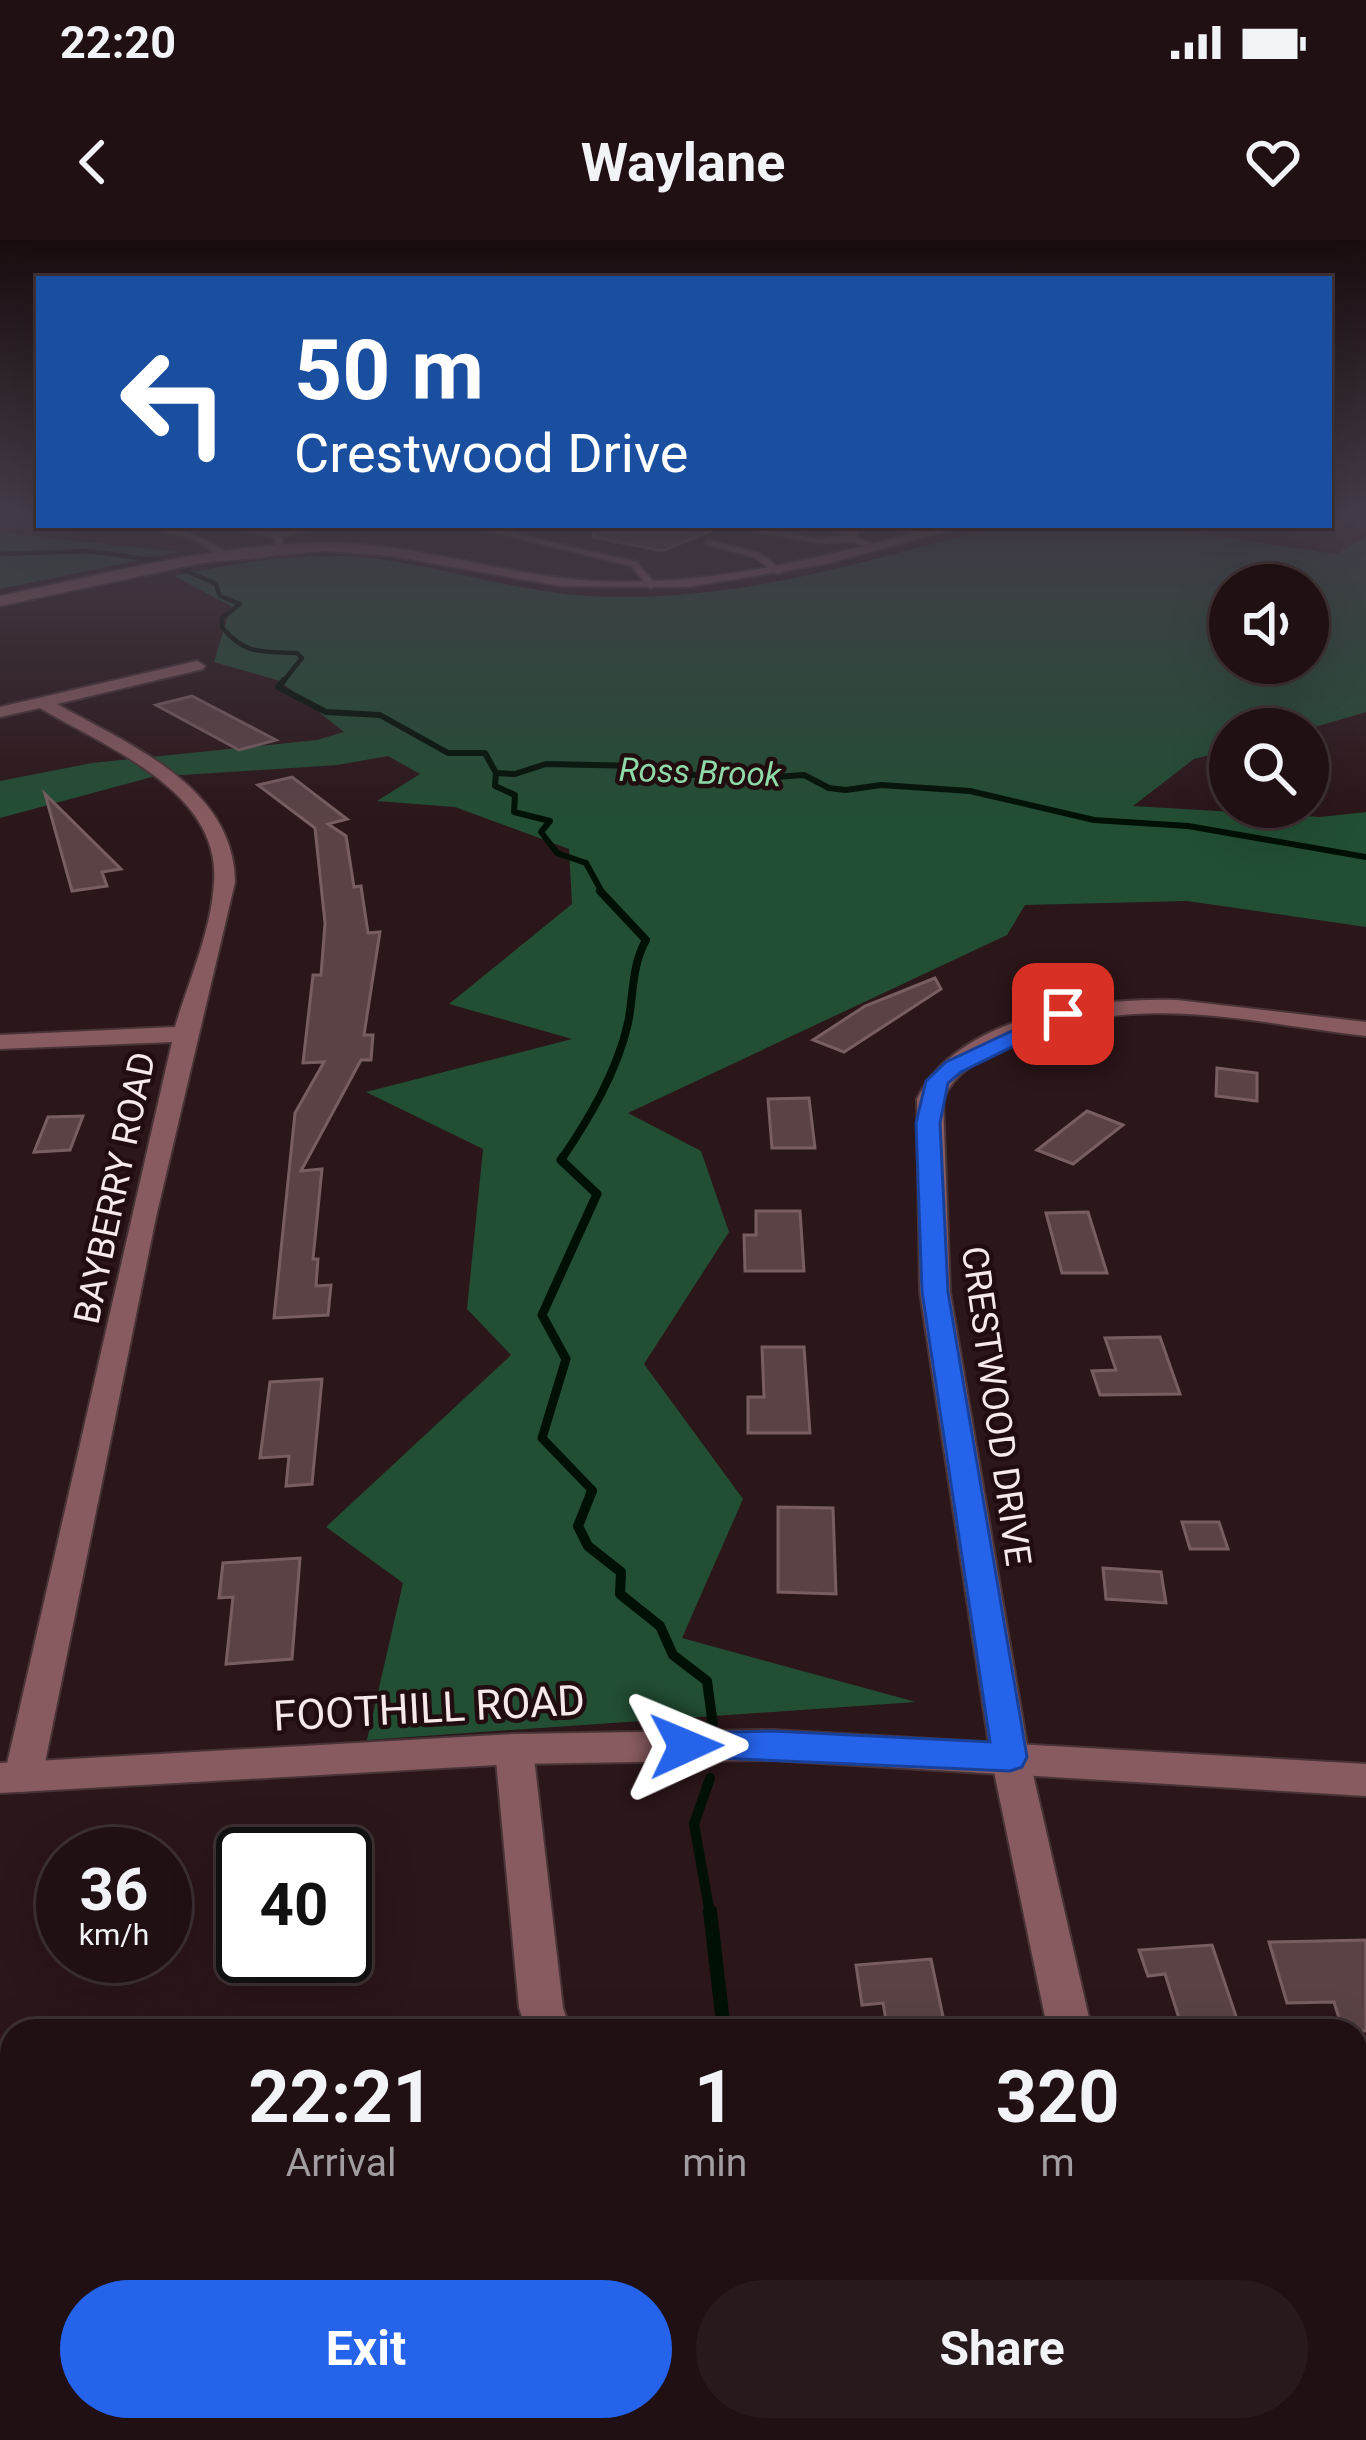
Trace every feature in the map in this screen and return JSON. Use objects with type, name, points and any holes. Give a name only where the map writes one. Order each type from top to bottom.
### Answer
[{"type":"street","points":[[0,712],[197,666]]},
{"type":"street","name":"BAYBERRY ROAD","points":[[12,1778],[186,1034],[226,883],[221,841],[193,802],[174,785],[42,702]]},
{"type":"street","name":"CRESTWOOD DRIVE","points":[[1067,2019],[1010,1757],[935,1292],[928,1123],[938,1081],[984,1048],[1035,1024],[1089,1009],[1156,1007],[1366,1029]]},
{"type":"street","points":[[0,1042],[186,1034]]},
{"type":"street","name":"FOOTHILL ROAD","points":[[12,1778],[514,1749],[772,1745],[1366,1780]]},
{"type":"street","points":[[514,1749],[545,2019]]},
{"type":"green space","points":[[228,616],[1209,616],[1209,684],[1329,684],[1329,616],[1366,616],[1366,712],[1329,723],[1329,708],[1209,708],[1209,755],[1194,759],[1133,806],[1209,810],[1209,828],[1329,828],[1329,816],[1366,812],[1366,927],[1187,901],[1025,905],[1007,935],[628,1113],[701,1151],[729,1232],[644,1364],[743,1499],[682,1638],[916,1702],[367,1740],[403,1583],[326,1527],[511,1355],[467,1309],[483,1149],[366,1092],[572,1039],[449,1004],[572,904],[569,849],[455,807],[377,801],[420,774],[388,756],[337,765],[152,777],[0,818],[0,781],[92,763],[317,740],[344,732],[280,681],[214,662]]},
{"type":"building","points":[[192,696],[276,740],[239,750],[156,705]]},
{"type":"building","points":[[292,777],[347,819],[328,824],[346,836],[368,933],[380,932],[364,1035],[373,1035],[371,1060],[361,1060],[301,1171],[322,1169],[313,1259],[318,1259],[316,1286],[331,1285],[328,1315],[274,1318],[295,1113],[324,1062],[303,1063],[313,975],[321,975],[325,923],[315,828],[258,785]]},
{"type":"building","points":[[45,794],[121,869],[102,872],[107,886],[72,891]]},
{"type":"building","points":[[935,978],[941,989],[844,1052],[813,1040],[865,1006]]},
{"type":"building","points":[[1217,1068],[1257,1073],[1257,1101],[1216,1096]]},
{"type":"building","points":[[809,1098],[815,1148],[772,1148],[768,1099]]},
{"type":"building","points":[[1087,1111],[1123,1125],[1073,1164],[1037,1150]]},
{"type":"building","points":[[83,1116],[70,1150],[34,1152],[48,1117]]},
{"type":"building","points":[[756,1211],[800,1211],[804,1271],[745,1271],[744,1235],[756,1235]]},
{"type":"building","points":[[1088,1212],[1107,1273],[1062,1273],[1046,1213]]},
{"type":"building","points":[[1160,1337],[1180,1394],[1100,1395],[1092,1371],[1116,1370],[1105,1338]]},
{"type":"building","points":[[762,1347],[804,1347],[810,1433],[748,1433],[748,1397],[764,1397]]},
{"type":"building","points":[[322,1379],[312,1484],[286,1486],[289,1456],[260,1458],[270,1382]]},
{"type":"building","points":[[778,1507],[833,1508],[836,1594],[778,1592]]},
{"type":"building","points":[[1182,1522],[1219,1522],[1228,1549],[1190,1549]]},
{"type":"building","points":[[300,1558],[292,1659],[226,1664],[233,1597],[219,1598],[223,1563]]},
{"type":"building","points":[[1103,1568],[1161,1572],[1166,1603],[1106,1599]]},
{"type":"building","points":[[1366,1940],[1366,2019],[1339,2019],[1334,2002],[1287,2003],[1269,1942]]},
{"type":"building","points":[[1212,1945],[1237,2019],[1179,2019],[1165,1974],[1148,1976],[1139,1950]]},
{"type":"building","points":[[931,1959],[944,2019],[886,2019],[883,2003],[862,2005],[856,1965]]},
{"type":"waterway","name":"Ross Brook","points":[[225,616],[222,627],[239,643],[255,650],[297,653],[302,658],[282,683]]},
{"type":"waterway","name":"Ross Brook","points":[[284,680],[278,687],[326,712],[380,715],[448,753],[485,753],[496,773]]},
{"type":"waterway","name":"Ross Brook","points":[[496,773],[515,774],[546,764],[642,766],[656,772],[748,779],[804,775],[829,788],[846,790],[881,785],[970,791],[1094,820],[1188,826],[1366,857]]},
{"type":"waterway","points":[[496,773],[495,786],[515,795],[514,812],[550,821],[541,832],[557,853],[586,863],[603,894]]},
{"type":"waterway","points":[[561,1160],[592,1112],[617,1059],[646,940],[600,891]]},
{"type":"waterway","points":[[561,1160],[597,1194],[542,1315],[566,1359],[542,1438],[592,1490],[590,1494]]},
{"type":"waterway","points":[[592,1491],[578,1526],[588,1546],[621,1572],[620,1594],[660,1626],[673,1655],[707,1681],[713,1725]]},
{"type":"waterway","points":[[710,1778],[694,1824],[710,1914]]},
{"type":"waterway","points":[[710,1911],[723,2019]]},
{"type":"route","points":[[686,1746],[772,1745],[1010,1757],[935,1292],[928,1123],[930,1099],[938,1081],[953,1067],[984,1048],[1063,1014]]}]
